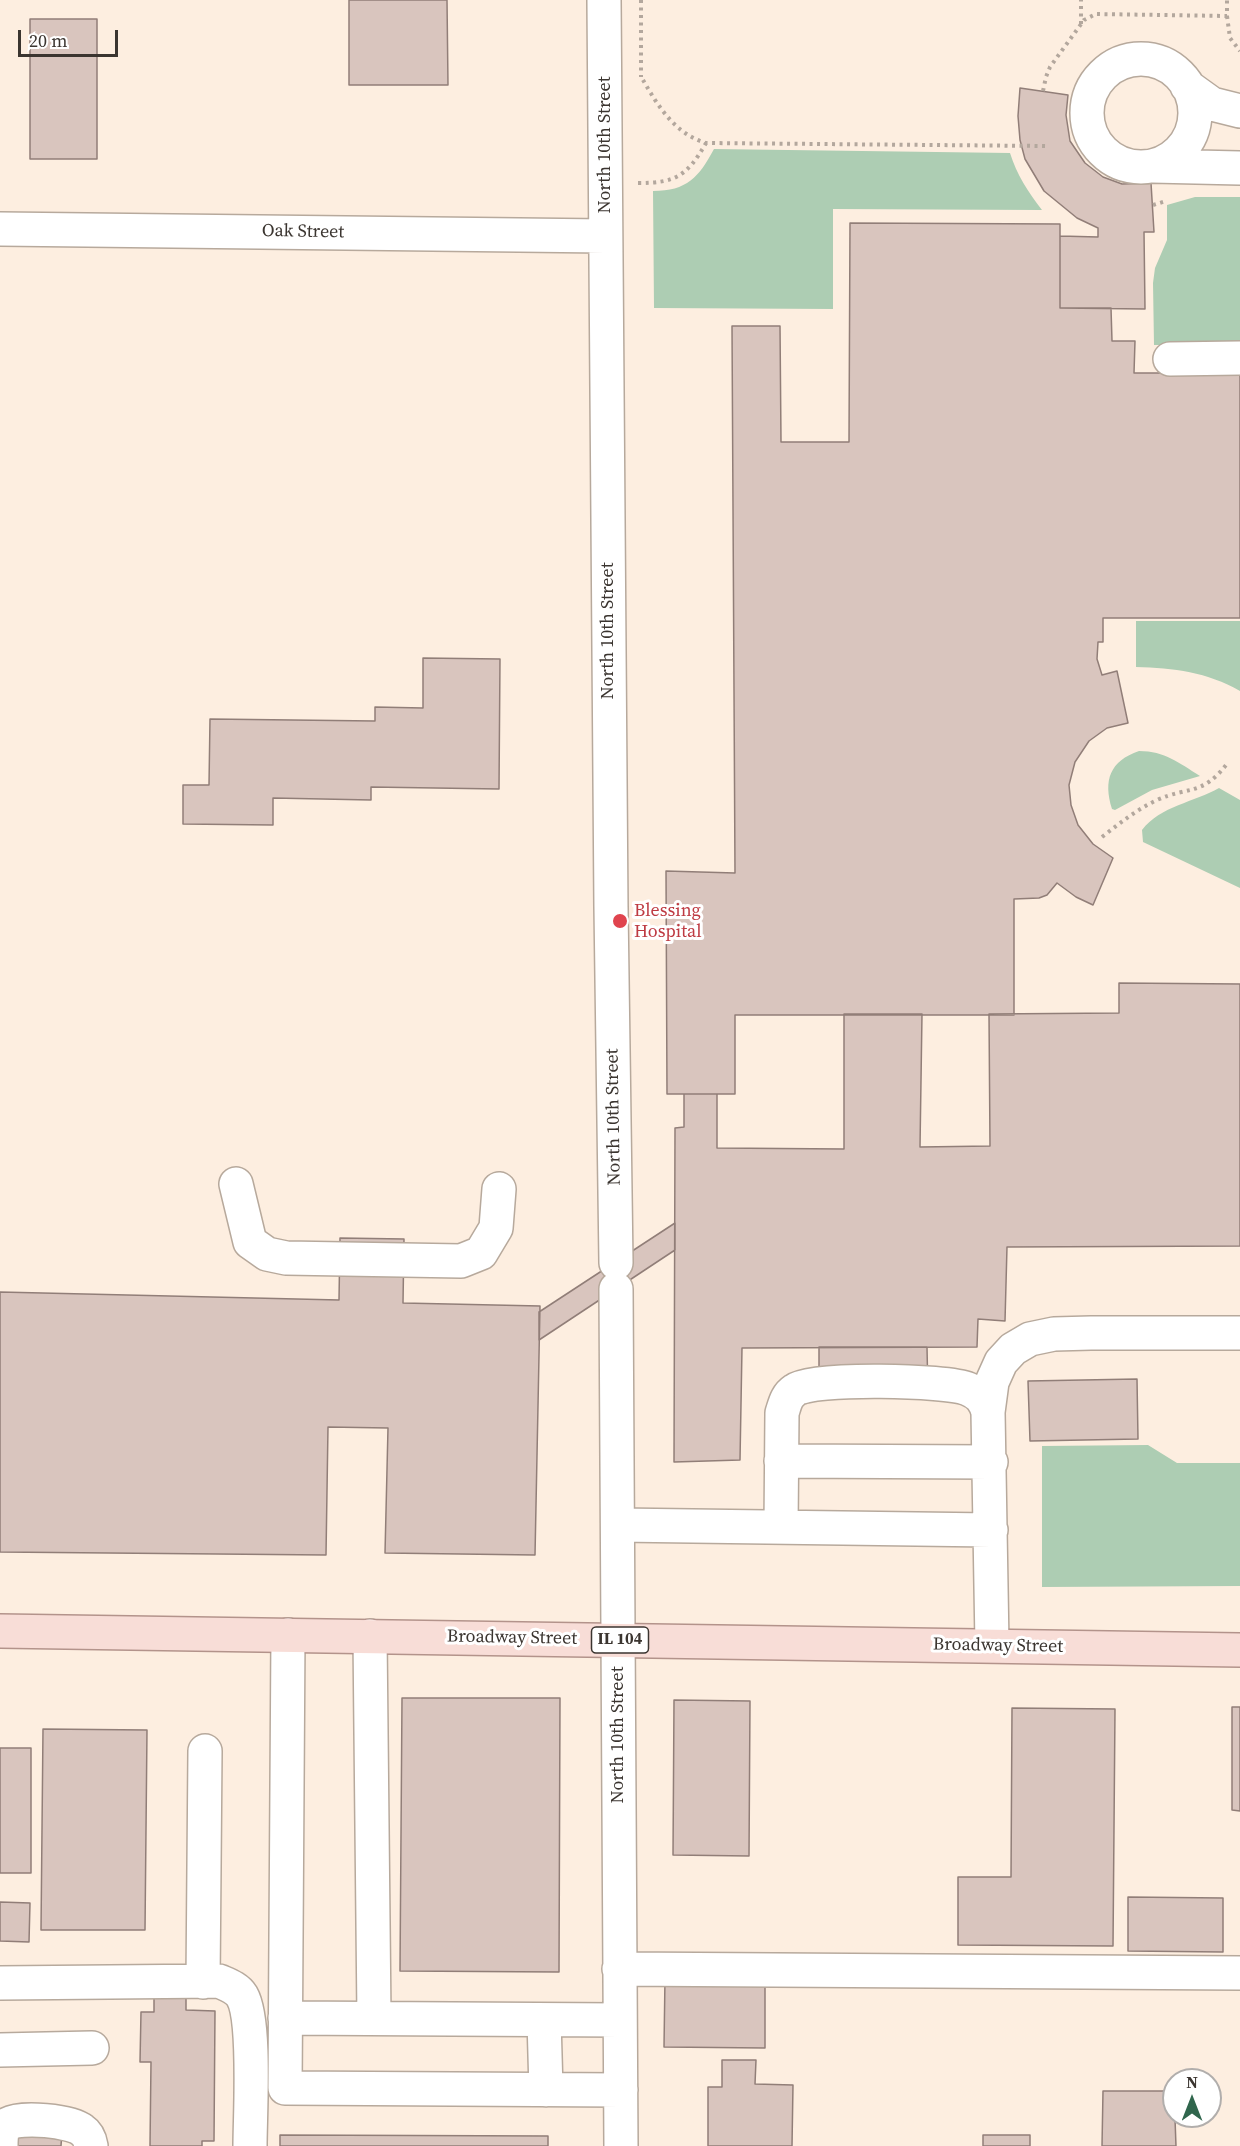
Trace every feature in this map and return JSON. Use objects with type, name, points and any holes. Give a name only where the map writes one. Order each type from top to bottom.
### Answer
[{"type":"main road","name":"Broadway Street","points":[[0,1632],[1240,1650]]},
{"type":"street","name":"North 10th Street","points":[[604,0],[618,1525],[621,2146]]},
{"type":"street","points":[[1152,166],[1168,160],[1181,150],[1190,135],[1195,119],[1194,102],[1187,86],[1178,74],[1153,60],[1138,59],[1109,69],[1096,82],[1089,97],[1086,116],[1090,134],[1100,150],[1115,161],[1133,167],[1240,168]]},
{"type":"street","points":[[1187,86],[1212,104],[1240,111]]},
{"type":"street","name":"Oak Street","points":[[0,229],[605,236]]},
{"type":"street","points":[[1170,359],[1240,358]]},
{"type":"street","points":[[236,1184],[250,1242],[267,1254],[298,1258],[461,1261],[481,1253],[496,1228],[500,1189]]},
{"type":"street","points":[[992,1645],[991,1462],[986,1406],[992,1382],[1001,1362],[1013,1349],[1030,1339],[1054,1334],[1091,1332],[1240,1334]]},
{"type":"street","points":[[781,1527],[782,1413],[786,1398],[796,1389],[809,1384],[838,1382],[942,1383],[970,1390],[986,1406]]},
{"type":"street","points":[[780,1461],[991,1462]]},
{"type":"street","points":[[618,1525],[991,1530]]},
{"type":"street","points":[[285,2088],[288,1635]]},
{"type":"street","points":[[370,1636],[374,2018]]},
{"type":"street","points":[[203,1982],[205,1751]]},
{"type":"street","points":[[619,1969],[1240,1972]]},
{"type":"street","points":[[0,1983],[219,1981],[234,1987],[243,1997],[250,2028],[250,2146]]},
{"type":"street","points":[[285,2018],[620,2020]]},
{"type":"street","points":[[544,2020],[546,2090]]},
{"type":"street","points":[[0,2050],[92,2048]]},
{"type":"street","points":[[269,2146],[269,2098],[274,2090],[285,2088],[621,2090]]},
{"type":"street","points":[[1,2146],[3,2130],[9,2124],[21,2120],[63,2122],[75,2126],[83,2130],[91,2146]]},
{"type":"path","points":[[1081,0],[1081,24]]},
{"type":"path","points":[[1227,0],[1230,38],[1240,51]]},
{"type":"path","points":[[1043,91],[1050,67],[1084,20],[1089,20],[1096,14],[1227,16]]},
{"type":"path","points":[[643,80],[665,116],[690,136],[706,143],[1046,146]]},
{"type":"path","points":[[605,182],[658,183],[672,180],[689,168],[706,143]]},
{"type":"path","points":[[1102,837],[1142,807],[1208,784],[1226,765]]},
{"type":"green space","points":[[714,149],[1010,153],[1023,183],[1042,210],[833,209],[833,309],[654,308],[653,191],[675,188],[691,180],[703,167]]},
{"type":"green space","points":[[1195,197],[1240,197],[1240,345],[1154,345],[1153,283],[1155,268],[1167,240],[1167,205]]},
{"type":"green space","points":[[1136,621],[1240,621],[1240,691],[1215,679],[1190,672],[1136,667]]},
{"type":"green space","points":[[1139,751],[1164,755],[1200,776],[1152,790],[1115,810],[1112,809],[1108,789],[1111,773],[1121,760]]},
{"type":"green space","points":[[1219,788],[1240,800],[1240,888],[1143,842],[1142,830],[1158,815]]},
{"type":"green space","points":[[1148,1445],[1177,1463],[1240,1463],[1240,1586],[1042,1587],[1042,1446]]},
{"type":"building","points":[[349,0],[447,0],[448,85],[349,85]]},
{"type":"building","points":[[30,19],[97,19],[97,159],[30,159]]},
{"type":"building","points":[[1020,88],[1068,95],[1066,115],[1070,141],[1085,163],[1103,177],[1122,184],[1151,183],[1154,232],[1144,232],[1145,309],[1060,308],[1060,236],[1098,237],[1098,228],[1077,218],[1044,191],[1025,159],[1020,140],[1018,116]]},
{"type":"building","points":[[850,223],[1060,224],[1060,308],[1111,308],[1112,341],[1135,341],[1134,373],[1240,373],[1240,618],[1103,618],[1103,642],[1098,642],[1097,659],[1102,675],[1117,671],[1128,723],[1107,728],[1089,741],[1075,762],[1069,785],[1071,805],[1078,825],[1093,844],[1113,858],[1093,905],[1076,897],[1057,883],[1047,895],[1039,898],[1014,899],[1014,1015],[735,1015],[735,1094],[667,1094],[666,871],[735,873],[732,326],[780,326],[781,442],[849,442]]},
{"type":"building","points":[[423,658],[500,659],[499,789],[371,787],[371,800],[273,798],[273,825],[183,824],[183,785],[209,785],[210,719],[375,721],[375,707],[423,708]]},
{"type":"building","points":[[1119,983],[1240,984],[1240,1246],[1007,1247],[1005,1321],[978,1319],[977,1347],[742,1348],[740,1460],[674,1462],[675,1128],[684,1127],[684,1094],[717,1094],[717,1148],[844,1149],[844,1014],[922,1014],[920,1147],[990,1146],[989,1014],[1119,1013]]},
{"type":"building","points":[[675,1223],[675,1250],[539,1340],[539,1312]]},
{"type":"building","points":[[340,1238],[404,1239],[403,1303],[540,1306],[535,1555],[385,1553],[388,1428],[328,1427],[326,1555],[0,1552],[0,1292],[339,1300]]},
{"type":"building","points":[[819,1347],[927,1347],[928,1395],[819,1395]]},
{"type":"building","points":[[1137,1379],[1138,1439],[1030,1441],[1028,1381]]},
{"type":"building","points":[[402,1698],[560,1698],[559,1972],[400,1971]]},
{"type":"building","points":[[674,1700],[750,1701],[749,1856],[673,1855]]},
{"type":"building","points":[[1232,1707],[1240,1707],[1240,1811],[1232,1810]]},
{"type":"building","points":[[1012,1708],[1115,1709],[1113,1946],[958,1945],[958,1877],[1011,1877]]},
{"type":"building","points":[[43,1729],[147,1730],[145,1930],[41,1930]]},
{"type":"building","points":[[0,1748],[31,1748],[31,1873],[0,1873]]},
{"type":"building","points":[[1128,1897],[1223,1898],[1223,1952],[1128,1951]]},
{"type":"building","points":[[0,1902],[30,1903],[29,1942],[0,1941]]},
{"type":"building","points":[[665,1978],[765,1979],[765,2048],[664,2047]]},
{"type":"building","points":[[154,1994],[186,1994],[186,2010],[215,2011],[214,2141],[202,2141],[202,2146],[150,2146],[151,2062],[140,2062],[141,2012],[154,2012]]},
{"type":"building","points":[[722,2060],[756,2060],[755,2084],[793,2085],[792,2146],[708,2146],[708,2087],[722,2087]]},
{"type":"building","points":[[1103,2091],[1162,2091],[1162,2128],[1175,2128],[1176,2146],[1102,2146]]},
{"type":"building","points":[[12,2129],[62,2131],[61,2146],[12,2146]]},
{"type":"building","points":[[280,2135],[548,2136],[548,2146],[280,2146]]},
{"type":"building","points":[[983,2135],[1030,2135],[1030,2146],[983,2146]]},
{"type":"place","name":"Blessing Hospital","points":[[620,921]]}]
